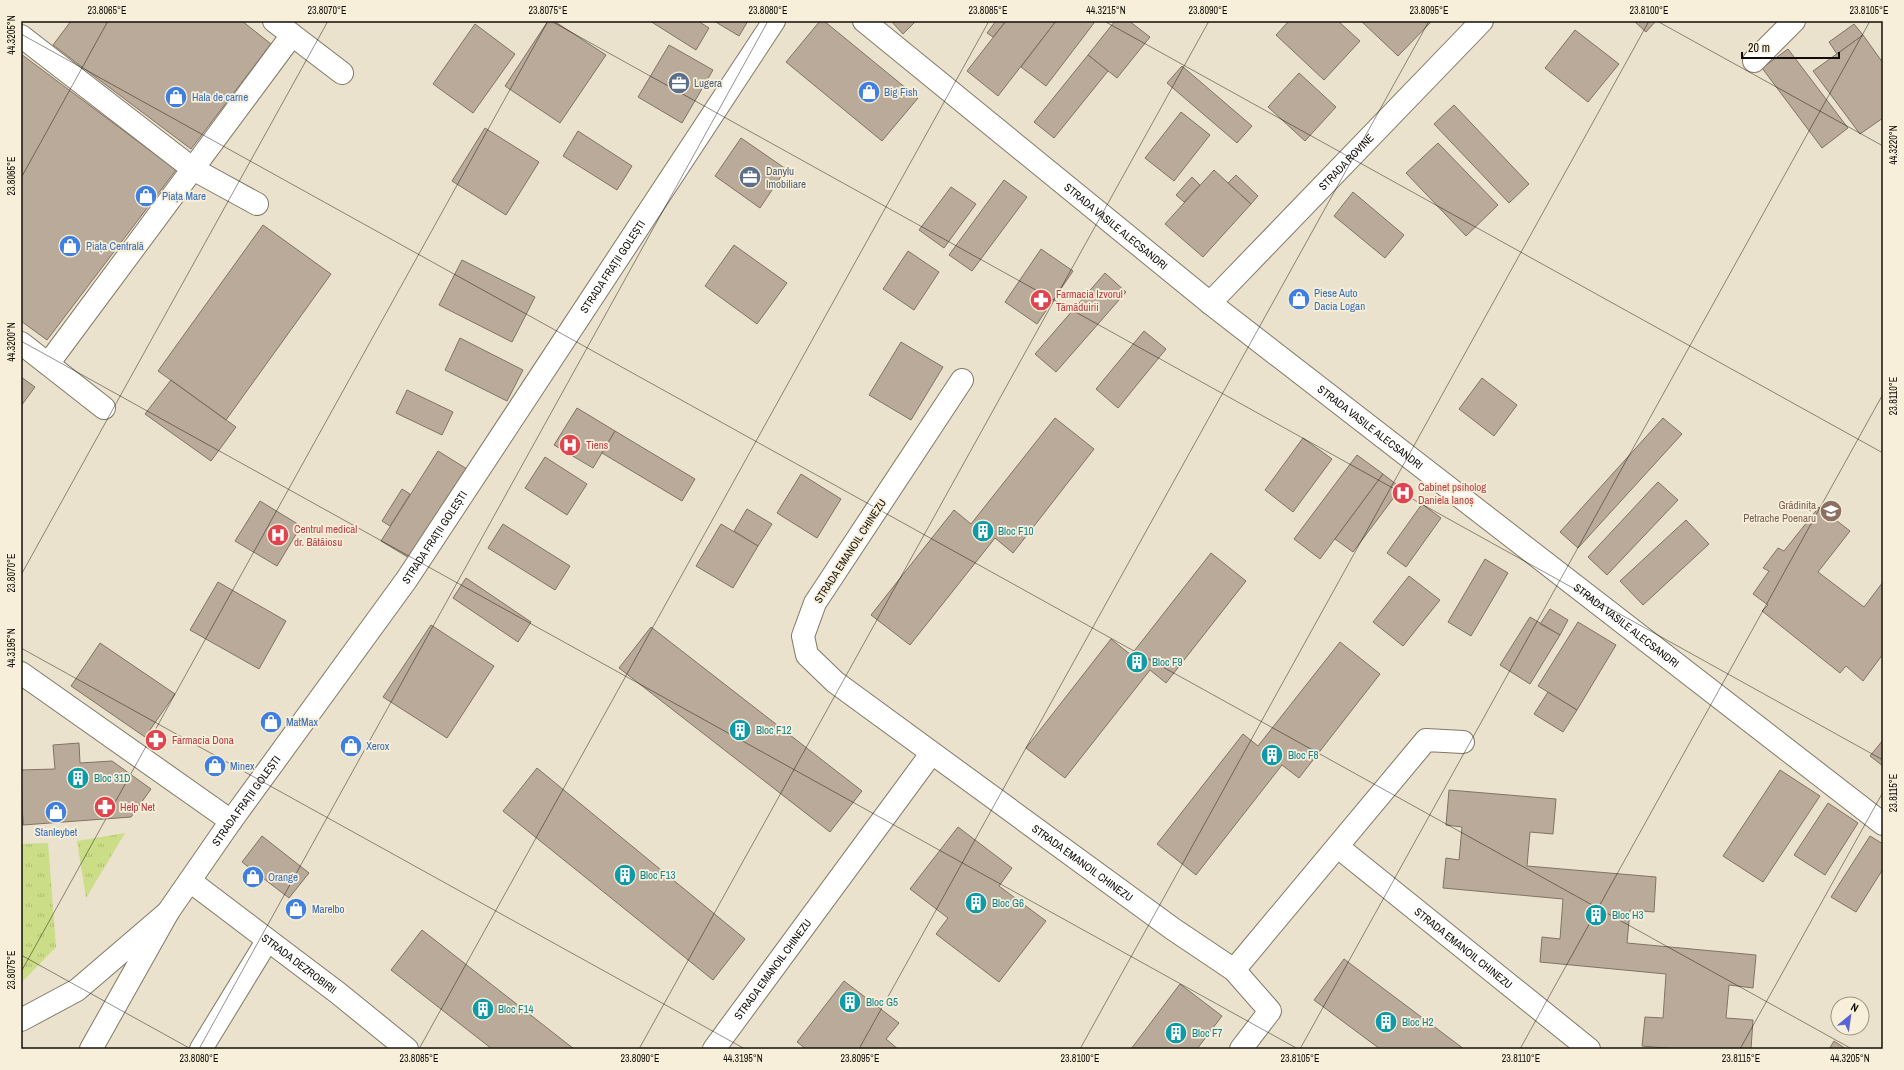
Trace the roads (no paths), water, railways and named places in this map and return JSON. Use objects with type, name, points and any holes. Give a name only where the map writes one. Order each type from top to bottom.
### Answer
[{"type":"street","points":[[274,21],[342,73]]},
{"type":"street","name":"STRADA FRAȚII GOLEȘTI","points":[[91,1049],[168,912],[231,821],[406,579],[774,21]]},
{"type":"street","name":"STRADA VASILE ALECSANDRI","points":[[864,21],[1210,303],[1883,824]]},
{"type":"street","name":"STRADA ROVINE","points":[[1210,303],[1482,21]]},
{"type":"street","points":[[1754,61],[1794,21]]},
{"type":"street","points":[[48,364],[292,35]]},
{"type":"street","points":[[21,36],[193,169],[257,204]]},
{"type":"street","points":[[21,343],[104,408]]},
{"type":"street","name":"STRADA EMANOIL CHINEZU","points":[[962,380],[815,603],[803,636],[807,655],[835,682],[932,754],[1174,929],[1234,970],[1270,1011],[1241,1049]]},
{"type":"street","points":[[21,673],[231,821]]},
{"type":"street","points":[[1234,970],[1426,740],[1463,742]]},
{"type":"street","name":"STRADA EMANOIL CHINEZU","points":[[714,1049],[932,754]]},
{"type":"street","name":"STRADA EMANOIL CHINEZU","points":[[1338,847],[1589,1049]]},
{"type":"street","name":"STRADA DEZROBIRII","points":[[190,881],[267,941],[338,993],[406,1049]]},
{"type":"street","points":[[21,1020],[77,990],[168,912]]},
{"type":"street","points":[[201,1049],[267,941]]},
{"type":"place","name":"Lugera","points":[[679,83]]},
{"type":"place","name":"Big Fish","points":[[869,92]]},
{"type":"place","name":"Hala de carne","points":[[176,97]]},
{"type":"place","name":"Danylu Imobiliare","points":[[750,177]]},
{"type":"place","name":"Piața Mare","points":[[146,196]]},
{"type":"place","name":"Piața Centrală","points":[[70,246]]},
{"type":"place","name":"Piese Auto Dacia Logan","points":[[1299,299]]},
{"type":"place","name":"Farmacia Izvorul Tămăduirii","points":[[1041,300]]},
{"type":"place","name":"Tiens","points":[[570,445]]},
{"type":"place","name":"Cabinet psiholog Daniela Ianoș","points":[[1403,493]]},
{"type":"place","name":"Grădinița Petrache Poenaru","points":[[1831,511]]},
{"type":"place","name":"Bloc F10","points":[[983,531]]},
{"type":"place","name":"Centrul medical dr. Bătăiosu","points":[[278,535]]},
{"type":"place","name":"Bloc F9","points":[[1137,662]]},
{"type":"place","name":"MatMax","points":[[271,722]]},
{"type":"place","name":"Bloc F12","points":[[740,730]]},
{"type":"place","name":"Farmacia Dona","points":[[156,740]]},
{"type":"place","name":"Xerox","points":[[351,746]]},
{"type":"place","name":"Bloc F8","points":[[1272,755]]},
{"type":"place","name":"Minex","points":[[215,766]]},
{"type":"place","name":"Bloc 31D","points":[[78,778]]},
{"type":"place","name":"Help Net","points":[[105,807]]},
{"type":"place","name":"Stanleybet","points":[[56,812]]},
{"type":"place","name":"Bloc F13","points":[[625,875]]},
{"type":"place","name":"Orange","points":[[253,877]]},
{"type":"place","name":"Bloc G6","points":[[976,903]]},
{"type":"place","name":"Marelbo","points":[[296,909]]},
{"type":"place","name":"Bloc H3","points":[[1596,915]]},
{"type":"place","name":"Bloc G5","points":[[850,1002]]},
{"type":"place","name":"Bloc F14","points":[[483,1009]]},
{"type":"place","name":"Bloc H2","points":[[1386,1022]]},
{"type":"place","name":"Bloc F7","points":[[1176,1033]]}]
